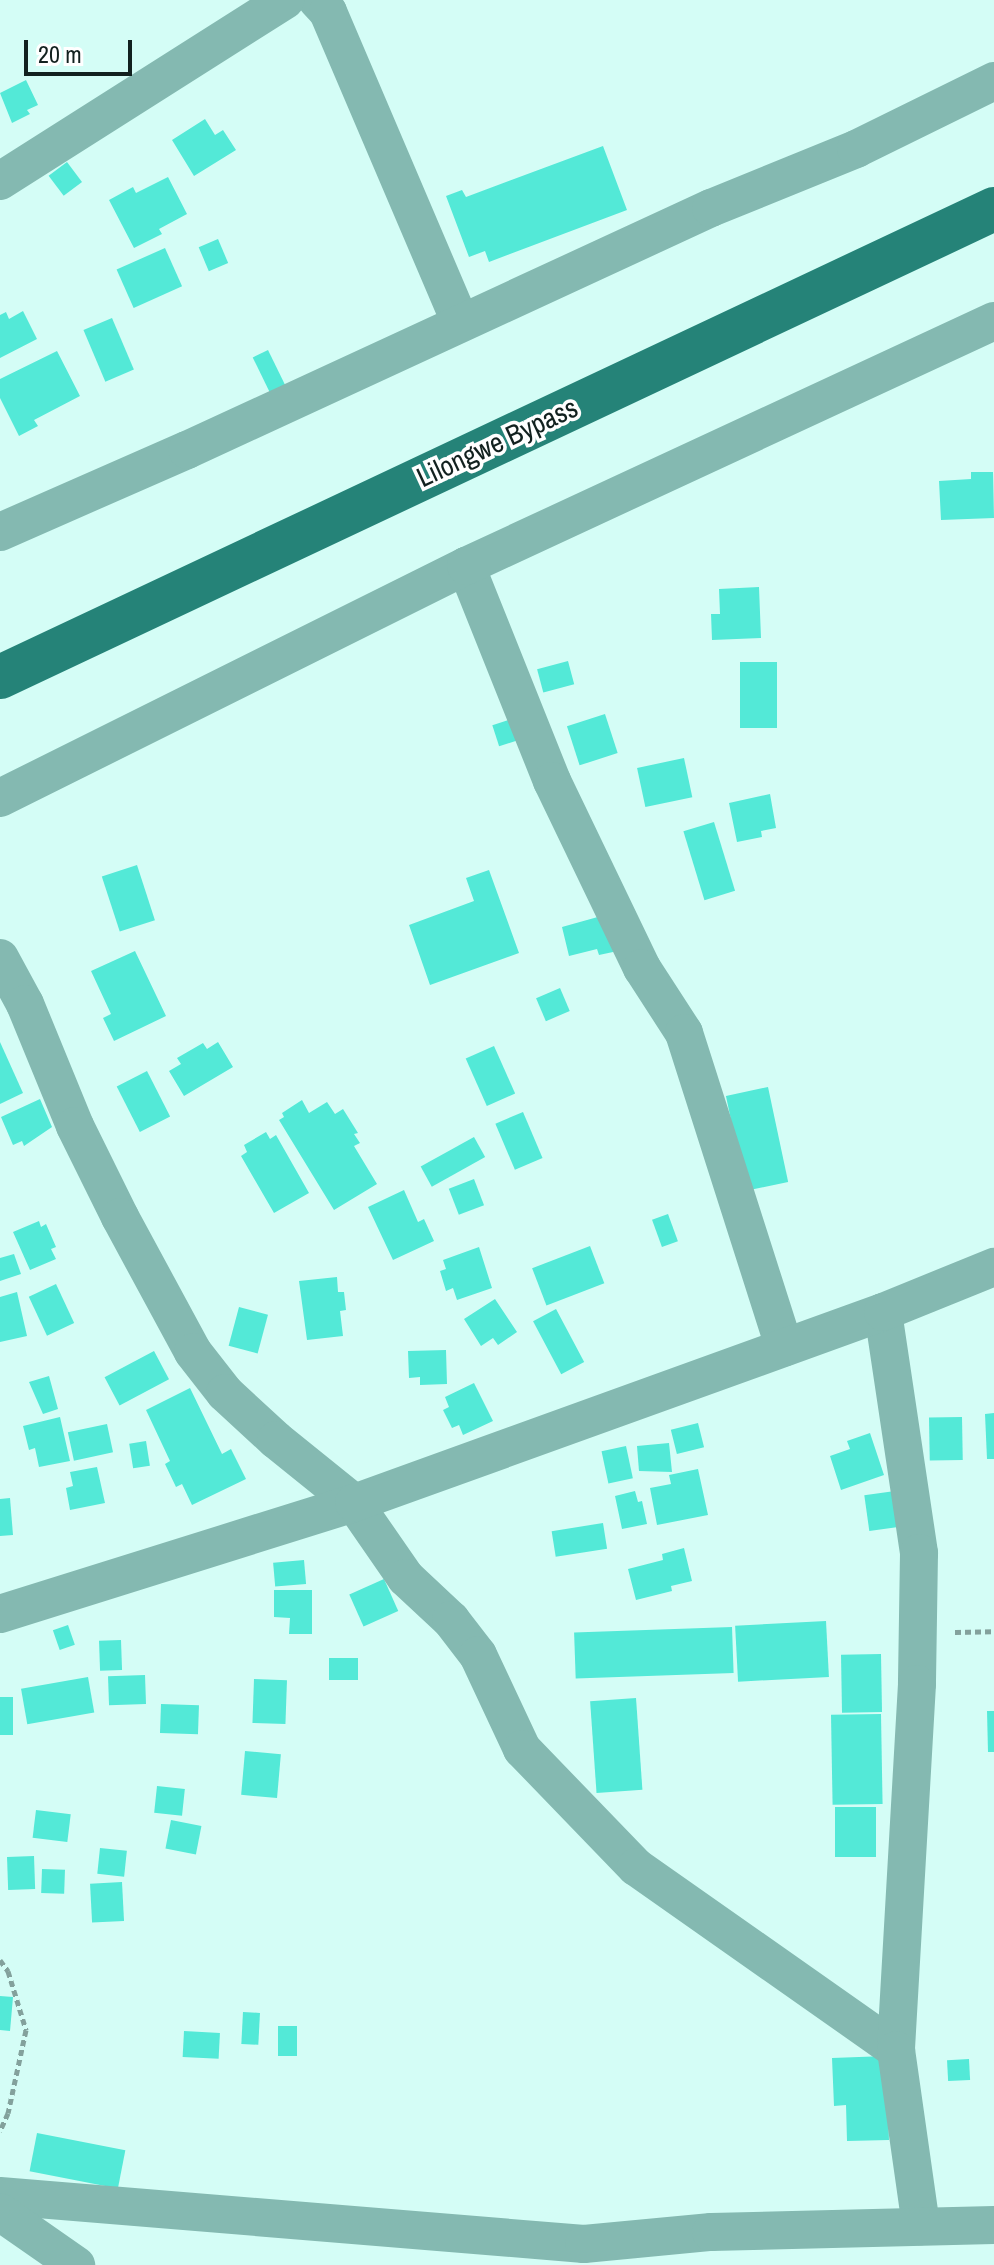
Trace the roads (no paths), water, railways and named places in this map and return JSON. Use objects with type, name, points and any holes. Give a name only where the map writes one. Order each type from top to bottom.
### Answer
[{"type":"main road","name":"Lilongwe Bypass","points":[[0,677],[994,209]]},
{"type":"street","points":[[0,181],[285,0]]},
{"type":"street","points":[[317,0],[328,12],[460,322]]},
{"type":"street","points":[[0,532],[187,450],[711,208],[856,149],[994,81]]},
{"type":"street","points":[[0,798],[466,566],[994,321]]},
{"type":"street","points":[[466,566],[552,781],[642,968],[684,1033],[784,1347]]},
{"type":"street","points":[[0,958],[25,1004],[88,1152],[193,1352],[225,1393],[276,1440],[354,1503],[406,1578],[451,1620],[478,1655],[522,1749],[636,1867],[896,2050]]},
{"type":"street","points":[[0,1614],[354,1503],[883,1312],[994,1267]]},
{"type":"street","points":[[883,1312],[919,1553],[917,1684],[896,2050],[921,2226]]},
{"type":"street","points":[[0,2196],[584,2244],[711,2232],[994,2225]]},
{"type":"street","points":[[0,2212],[76,2265]]}]
